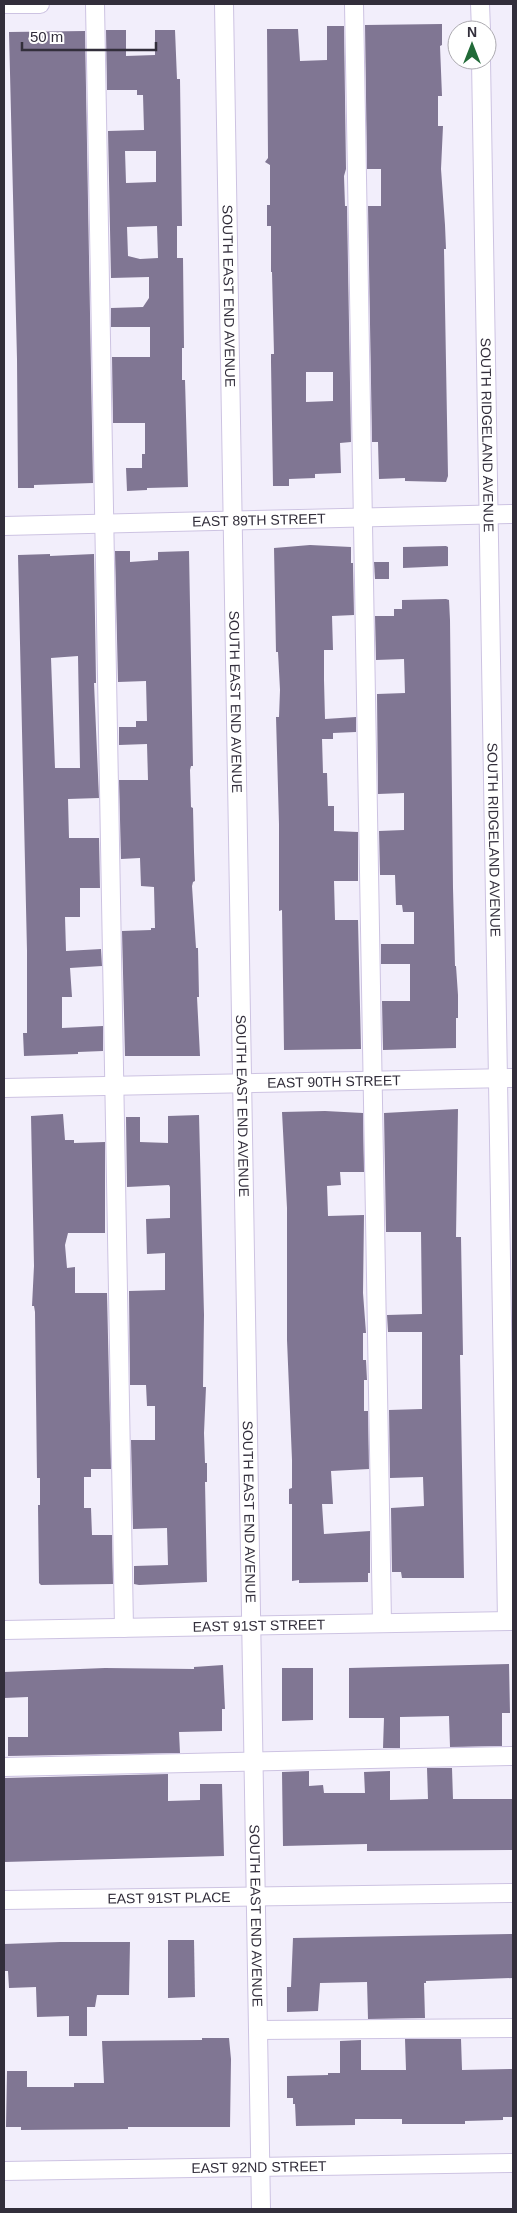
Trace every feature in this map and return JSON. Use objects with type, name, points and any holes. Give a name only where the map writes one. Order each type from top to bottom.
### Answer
[{"type":"street","points":[[4,4],[40,4]]},
{"type":"street","points":[[95,4],[124,1628]]},
{"type":"street","name":"SOUTH EAST END AVENUE","points":[[224,4],[261,2209]]},
{"type":"street","points":[[354,4],[382,1623]]},
{"type":"street","points":[[480,4],[481,20]]},
{"type":"street","name":"SOUTH RIDGELAND AVENUE","points":[[482,70],[489,515],[506,1078],[510,1621]]},
{"type":"street","name":"EAST 89TH STREET","points":[[4,526],[513,514]]},
{"type":"street","name":"EAST 90TH STREET","points":[[4,1088],[506,1078]]},
{"type":"street","name":"EAST 91ST STREET","points":[[4,1630],[510,1621]]},
{"type":"street","points":[[4,1767],[513,1756]]},
{"type":"street","name":"EAST 91ST PLACE","points":[[4,1900],[513,1893]]},
{"type":"street","points":[[258,2030],[513,2028]]},
{"type":"street","name":"EAST 92ND STREET","points":[[4,2171],[513,2162]]},
{"type":"building","points":[[442,24],[442,45],[440,46],[442,96],[438,96],[438,126],[443,126],[441,169],[446,249],[444,249],[448,476],[446,482],[405,481],[405,478],[379,479],[378,442],[372,442],[368,206],[381,206],[381,169],[367,169],[365,25]]},
{"type":"building","points":[[327,26],[344,26],[346,169],[344,176],[345,206],[347,206],[351,442],[340,443],[341,473],[315,474],[315,478],[289,479],[289,486],[273,486],[271,354],[274,354],[271,226],[267,226],[267,205],[270,205],[270,165],[265,162],[268,158],[267,29],[298,29],[300,61],[327,60]],"holes":[[[306,372],[333,372],[333,401],[306,402]]]},
{"type":"building","points":[[106,30],[126,30],[126,56],[155,55],[155,30],[175,30],[177,79],[180,79],[182,226],[177,226],[177,258],[183,258],[184,348],[182,348],[182,380],[185,380],[188,487],[147,488],[147,490],[127,491],[126,468],[142,468],[142,454],[145,454],[145,423],[113,423],[112,357],[150,357],[150,327],[111,327],[111,308],[143,307],[149,298],[149,277],[111,278],[108,131],[144,130],[143,95],[137,95],[137,90],[107,90]],"holes":[[[125,151],[156,151],[156,182],[126,183]],[[157,226],[158,258],[140,259],[128,256],[127,227]]]},
{"type":"building","points":[[85,31],[93,483],[34,485],[34,488],[18,488],[17,359],[9,32]]},
{"type":"building","points":[[310,545],[351,547],[351,563],[353,563],[354,615],[332,616],[333,650],[324,650],[324,680],[325,719],[356,717],[356,732],[333,733],[333,739],[322,739],[323,773],[327,773],[328,806],[334,806],[334,831],[358,832],[358,881],[334,881],[335,920],[358,920],[361,1049],[284,1050],[282,910],[279,911],[276,717],[279,717],[280,690],[278,652],[276,652],[274,548]]},
{"type":"building","points":[[403,547],[448,547],[448,566],[403,568]]},
{"type":"building","points":[[115,551],[130,551],[130,562],[158,560],[158,552],[189,551],[193,766],[191,766],[190,770],[195,881],[192,886],[196,948],[198,948],[199,997],[197,997],[200,1056],[125,1056],[122,931],[151,930],[151,928],[155,928],[154,887],[141,886],[140,858],[121,859],[119,780],[148,780],[147,744],[119,745],[119,727],[136,727],[136,721],[147,721],[146,681],[118,682]]},
{"type":"building","points":[[94,554],[96,683],[94,683],[99,798],[68,799],[69,838],[99,838],[100,888],[80,888],[80,917],[65,917],[66,951],[101,949],[102,966],[70,968],[72,997],[62,997],[62,1028],[103,1026],[103,1051],[24,1056],[23,1033],[27,1033],[27,951],[18,555]],"holes":[[[78,656],[80,768],[55,768],[51,658]]]},
{"type":"building","points":[[374,562],[389,562],[389,579],[375,579]]},
{"type":"building","points":[[402,600],[449,600],[450,620],[453,888],[455,966],[458,995],[456,1048],[383,1050],[382,1001],[410,1001],[410,964],[381,964],[381,944],[414,944],[414,912],[403,912],[402,905],[396,905],[395,875],[380,875],[379,831],[404,830],[404,793],[378,794],[377,694],[405,693],[404,659],[376,660],[375,616],[394,616],[394,609],[402,609]]},
{"type":"building","points":[[458,1109],[456,1237],[461,1237],[463,1355],[460,1355],[464,1578],[402,1578],[401,1572],[392,1572],[391,1508],[424,1506],[423,1477],[390,1478],[389,1410],[422,1409],[422,1332],[388,1332],[387,1315],[422,1314],[421,1232],[386,1232],[384,1113]]},
{"type":"building","points":[[325,1111],[363,1113],[364,1172],[340,1172],[341,1185],[327,1186],[328,1216],[364,1215],[363,1293],[366,1333],[363,1333],[363,1360],[366,1360],[367,1380],[364,1380],[364,1411],[368,1411],[369,1469],[331,1471],[333,1504],[322,1504],[324,1534],[370,1531],[370,1573],[368,1573],[368,1582],[299,1583],[299,1580],[292,1581],[292,1504],[289,1504],[289,1489],[292,1488],[292,1460],[287,1340],[287,1208],[282,1112]]},
{"type":"building","points":[[63,1114],[65,1140],[74,1140],[74,1143],[105,1142],[105,1233],[68,1233],[65,1245],[67,1268],[75,1267],[75,1293],[107,1293],[111,1469],[91,1469],[91,1477],[84,1477],[84,1508],[91,1508],[92,1535],[112,1535],[113,1584],[41,1585],[39,1583],[38,1505],[40,1505],[40,1478],[37,1478],[35,1312],[34,1306],[32,1306],[34,1266],[31,1116]]},
{"type":"building","points":[[199,1115],[204,1315],[203,1387],[206,1387],[204,1433],[205,1463],[207,1463],[207,1482],[205,1482],[207,1582],[139,1585],[134,1584],[134,1566],[168,1565],[167,1528],[133,1529],[131,1440],[155,1440],[155,1406],[147,1406],[146,1385],[130,1385],[129,1291],[165,1290],[165,1253],[147,1254],[146,1219],[170,1218],[170,1187],[169,1185],[127,1187],[126,1117],[140,1117],[140,1142],[168,1143],[168,1116]]},
{"type":"building","points":[[509,1664],[510,1713],[502,1713],[502,1746],[450,1747],[449,1716],[400,1717],[400,1748],[383,1748],[384,1718],[349,1718],[349,1668]]},
{"type":"building","points":[[223,1665],[225,1709],[222,1709],[222,1731],[179,1732],[180,1753],[8,1756],[8,1737],[28,1737],[28,1697],[4,1698],[4,1672],[105,1668],[194,1669],[194,1667]]},
{"type":"building","points":[[282,1668],[313,1668],[313,1720],[282,1721]]},
{"type":"building","points":[[427,1768],[452,1768],[453,1799],[513,1799],[513,1850],[367,1851],[367,1844],[283,1846],[282,1772],[309,1771],[309,1786],[323,1785],[324,1793],[365,1793],[364,1772],[390,1771],[390,1800],[428,1799]]},
{"type":"building","points":[[168,1774],[168,1801],[200,1800],[200,1784],[222,1784],[224,1856],[4,1862],[4,1778]]},
{"type":"building","points":[[513,1934],[513,1978],[426,1981],[424,1983],[425,2018],[368,2019],[367,1982],[320,1983],[318,2011],[287,2012],[287,1987],[291,1987],[293,1938]]},
{"type":"building","points":[[168,1940],[194,1940],[195,1997],[168,1998]]},
{"type":"building","points":[[130,1942],[129,1995],[97,1995],[95,2007],[87,2007],[87,2036],[69,2036],[69,2016],[37,2017],[36,1987],[9,1988],[8,1971],[5,1971],[4,1944]]},
{"type":"building","points":[[202,2038],[229,2038],[231,2059],[230,2127],[21,2130],[21,2127],[6,2127],[7,2071],[27,2071],[27,2087],[74,2087],[74,2083],[104,2083],[102,2041],[202,2040]]},
{"type":"building","points":[[405,2039],[461,2039],[462,2070],[513,2069],[513,2117],[503,2117],[503,2120],[465,2121],[465,2124],[402,2124],[402,2119],[355,2119],[355,2125],[296,2126],[295,2104],[293,2104],[293,2098],[287,2098],[287,2076],[340,2073],[340,2041],[361,2040],[361,2070],[406,2070]]}]
